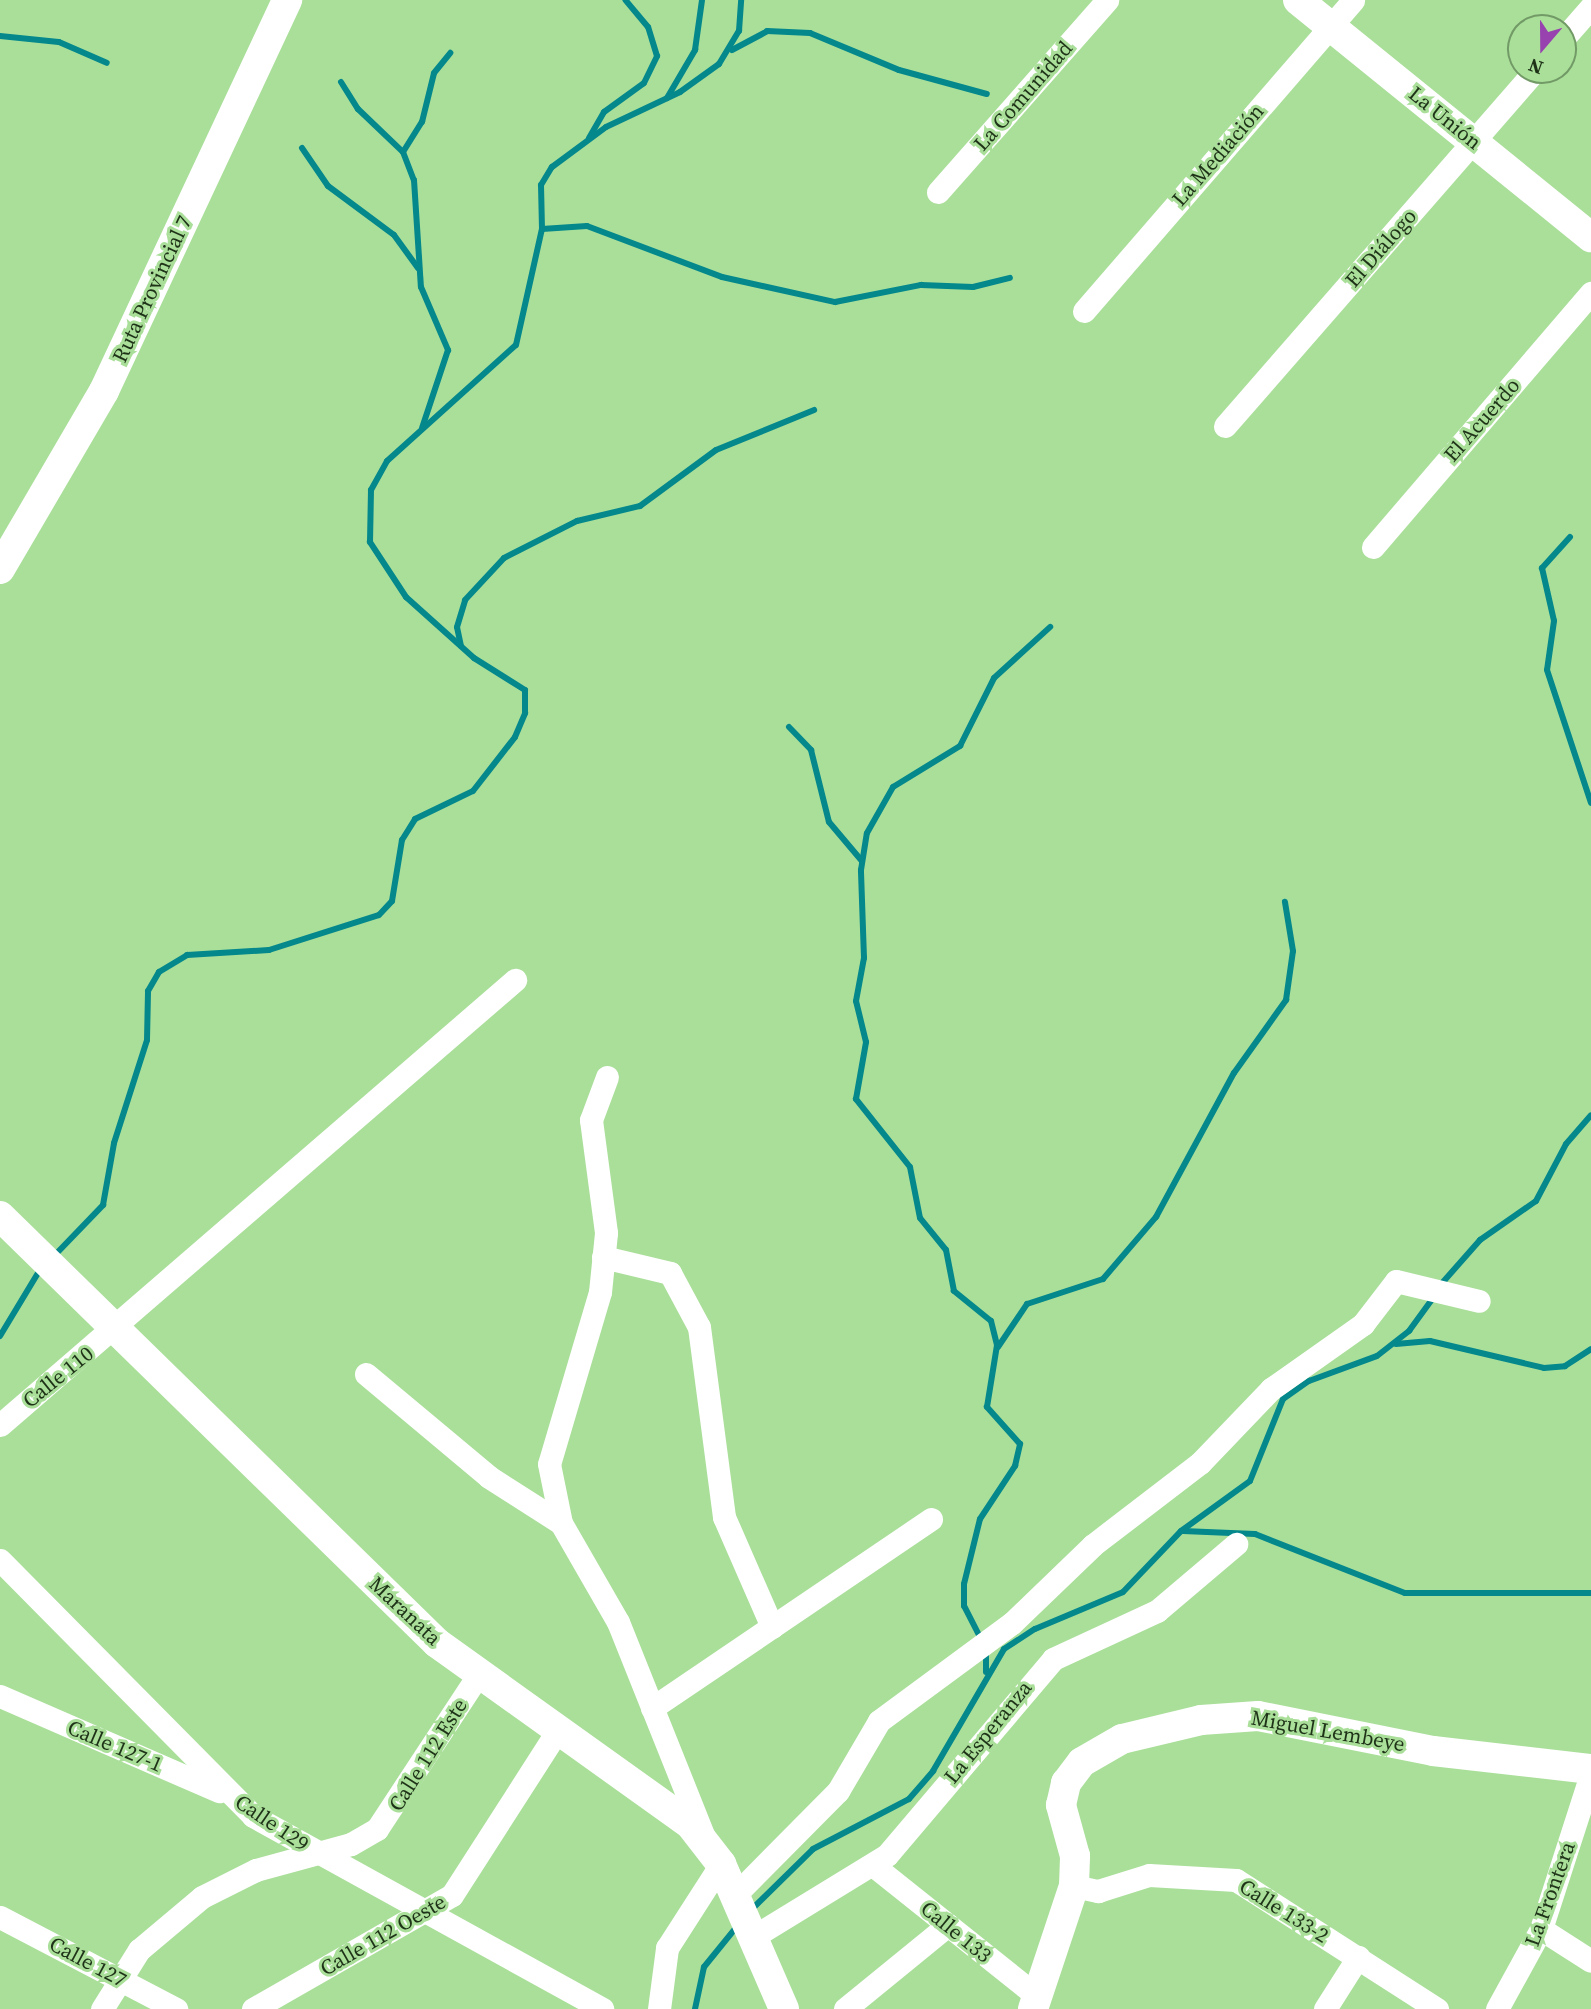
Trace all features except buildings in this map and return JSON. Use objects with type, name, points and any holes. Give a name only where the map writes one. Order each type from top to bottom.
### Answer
[{"type":"street","name":"Ruta Provincial 7","points":[[0,569],[103,391],[287,0]]},
{"type":"street","name":"La Comunidad","points":[[939,192],[1107,0]]},
{"type":"street","name":"La Unión","points":[[1298,0],[1591,237]]},
{"type":"street","name":"La Mediación","points":[[1084,311],[1353,0]]},
{"type":"street","points":[[1577,23],[1591,7]]},
{"type":"street","name":"El Diálogo","points":[[1225,426],[1524,84]]},
{"type":"street","name":"El Acuerdo","points":[[1373,547],[1591,293]]},
{"type":"street","name":"Calle 110","points":[[0,1425],[116,1330],[515,980]]},
{"type":"street","points":[[607,1077],[591,1119],[603,1257],[600,1292],[549,1464],[561,1523],[618,1622],[714,1854],[667,1948],[659,2009]]},
{"type":"street","name":"Maranata","points":[[2,1222],[412,1620],[478,1675],[680,1816],[714,1854],[785,2009]]},
{"type":"street","points":[[603,1257],[670,1273],[699,1327],[724,1517],[772,1627]]},
{"type":"street","points":[[734,1896],[838,1791],[879,1721],[1012,1623],[1093,1545],[1200,1463],[1271,1389],[1363,1324],[1396,1282],[1479,1301]]},
{"type":"street","points":[[366,1374],[489,1477],[561,1523]]},
{"type":"street","points":[[652,1708],[931,1519]]},
{"type":"street","name":"La Esperanza","points":[[753,1937],[874,1866],[1038,1672],[1070,1648],[1157,1611],[1236,1544]]},
{"type":"street","name":"Calle 129","points":[[0,1560],[230,1796],[317,1853],[603,2009]]},
{"type":"street","name":"Calle 112 Este","points":[[102,2009],[118,1977],[153,1936],[202,1898],[256,1870],[351,1844],[389,1817],[478,1675]]},
{"type":"street","name":"Calle 127-1","points":[[0,1696],[230,1796]]},
{"type":"street","name":"Miguel Lembeye","points":[[1035,2003],[1074,1886],[1075,1856],[1061,1805],[1072,1772],[1107,1746],[1183,1724],[1258,1716],[1433,1751],[1591,1769]]},
{"type":"street","name":"Calle 112 Oeste","points":[[253,2009],[426,1913],[462,1885],[558,1731]]},
{"type":"street","name":"La Frontera","points":[[1497,2009],[1541,1929],[1591,1774]]},
{"type":"street","name":"Calle 133","points":[[874,1866],[948,1925],[1035,2003]]},
{"type":"street","name":"Calle 133-2","points":[[1074,1886],[1098,1891],[1149,1875],[1224,1876],[1437,2009]]},
{"type":"street","name":"Calle 127","points":[[0,1917],[176,2009]]},
{"type":"street","points":[[845,2009],[948,1925]]},
{"type":"street","points":[[1541,1929],[1591,1961]]},
{"type":"street","points":[[1325,2009],[1357,1957]]},
{"type":"waterway","points":[[589,138],[604,112],[644,83],[657,56],[648,27],[625,0]]},
{"type":"waterway","points":[[667,98],[695,50],[702,0]]},
{"type":"waterway","points":[[54,1256],[103,1205],[114,1143],[147,1040],[148,991],[159,972],[187,955],[269,950],[379,915],[392,901],[402,840],[415,819],[473,791],[515,737],[525,713],[525,690],[474,658],[406,597],[370,542],[371,490],[387,461],[516,345],[542,229],[541,185],[552,167],[606,127],[680,92],[719,64],[739,31],[741,0]]},
{"type":"waterway","points":[[732,50],[767,31],[810,33],[899,70],[987,94]]},
{"type":"waterway","points":[[0,36],[59,42],[107,63]]},
{"type":"waterway","points":[[403,152],[422,122],[434,73],[450,53]]},
{"type":"waterway","points":[[341,82],[358,109],[403,152],[414,180],[421,287],[448,350],[422,428]]},
{"type":"waterway","points":[[302,148],[328,186],[394,235],[418,268]]},
{"type":"waterway","points":[[542,229],[587,226],[722,277],[835,302],[921,285],[973,287],[1010,278]]},
{"type":"waterway","points":[[461,646],[457,627],[465,600],[504,558],[577,521],[640,506],[716,450],[814,410]]},
{"type":"waterway","points":[[1570,537],[1542,568],[1554,621],[1547,670],[1591,803]]},
{"type":"waterway","points":[[981,1639],[964,1606],[964,1584],[980,1519],[1015,1466],[1020,1444],[987,1407],[997,1345],[991,1321],[954,1291],[946,1250],[920,1218],[910,1167],[856,1099],[866,1042],[856,1001],[864,958],[861,870],[867,833],[893,787],[960,746],[994,678],[1050,627]]},
{"type":"waterway","points":[[789,727],[811,750],[829,822],[862,861]]},
{"type":"waterway","points":[[998,1347],[1027,1304],[1103,1279],[1156,1217],[1234,1073],[1286,1000],[1293,951],[1285,902]]},
{"type":"waterway","points":[[1443,1282],[1480,1240],[1536,1201],[1566,1144],[1591,1115]]},
{"type":"waterway","points":[[0,1336],[41,1268]]},
{"type":"waterway","points":[[750,1911],[813,1849],[909,1799],[933,1771],[1004,1649],[1035,1629],[1123,1592],[1181,1531],[1250,1481],[1283,1399],[1309,1381],[1377,1356],[1409,1331],[1432,1299]]},
{"type":"waterway","points":[[1396,1344],[1430,1341],[1544,1368],[1565,1366],[1591,1349]]},
{"type":"waterway","points":[[1183,1531],[1255,1534],[1405,1593],[1591,1593]]},
{"type":"waterway","points":[[986,1649],[986,1672]]},
{"type":"waterway","points":[[695,2009],[704,1967],[738,1925]]}]
